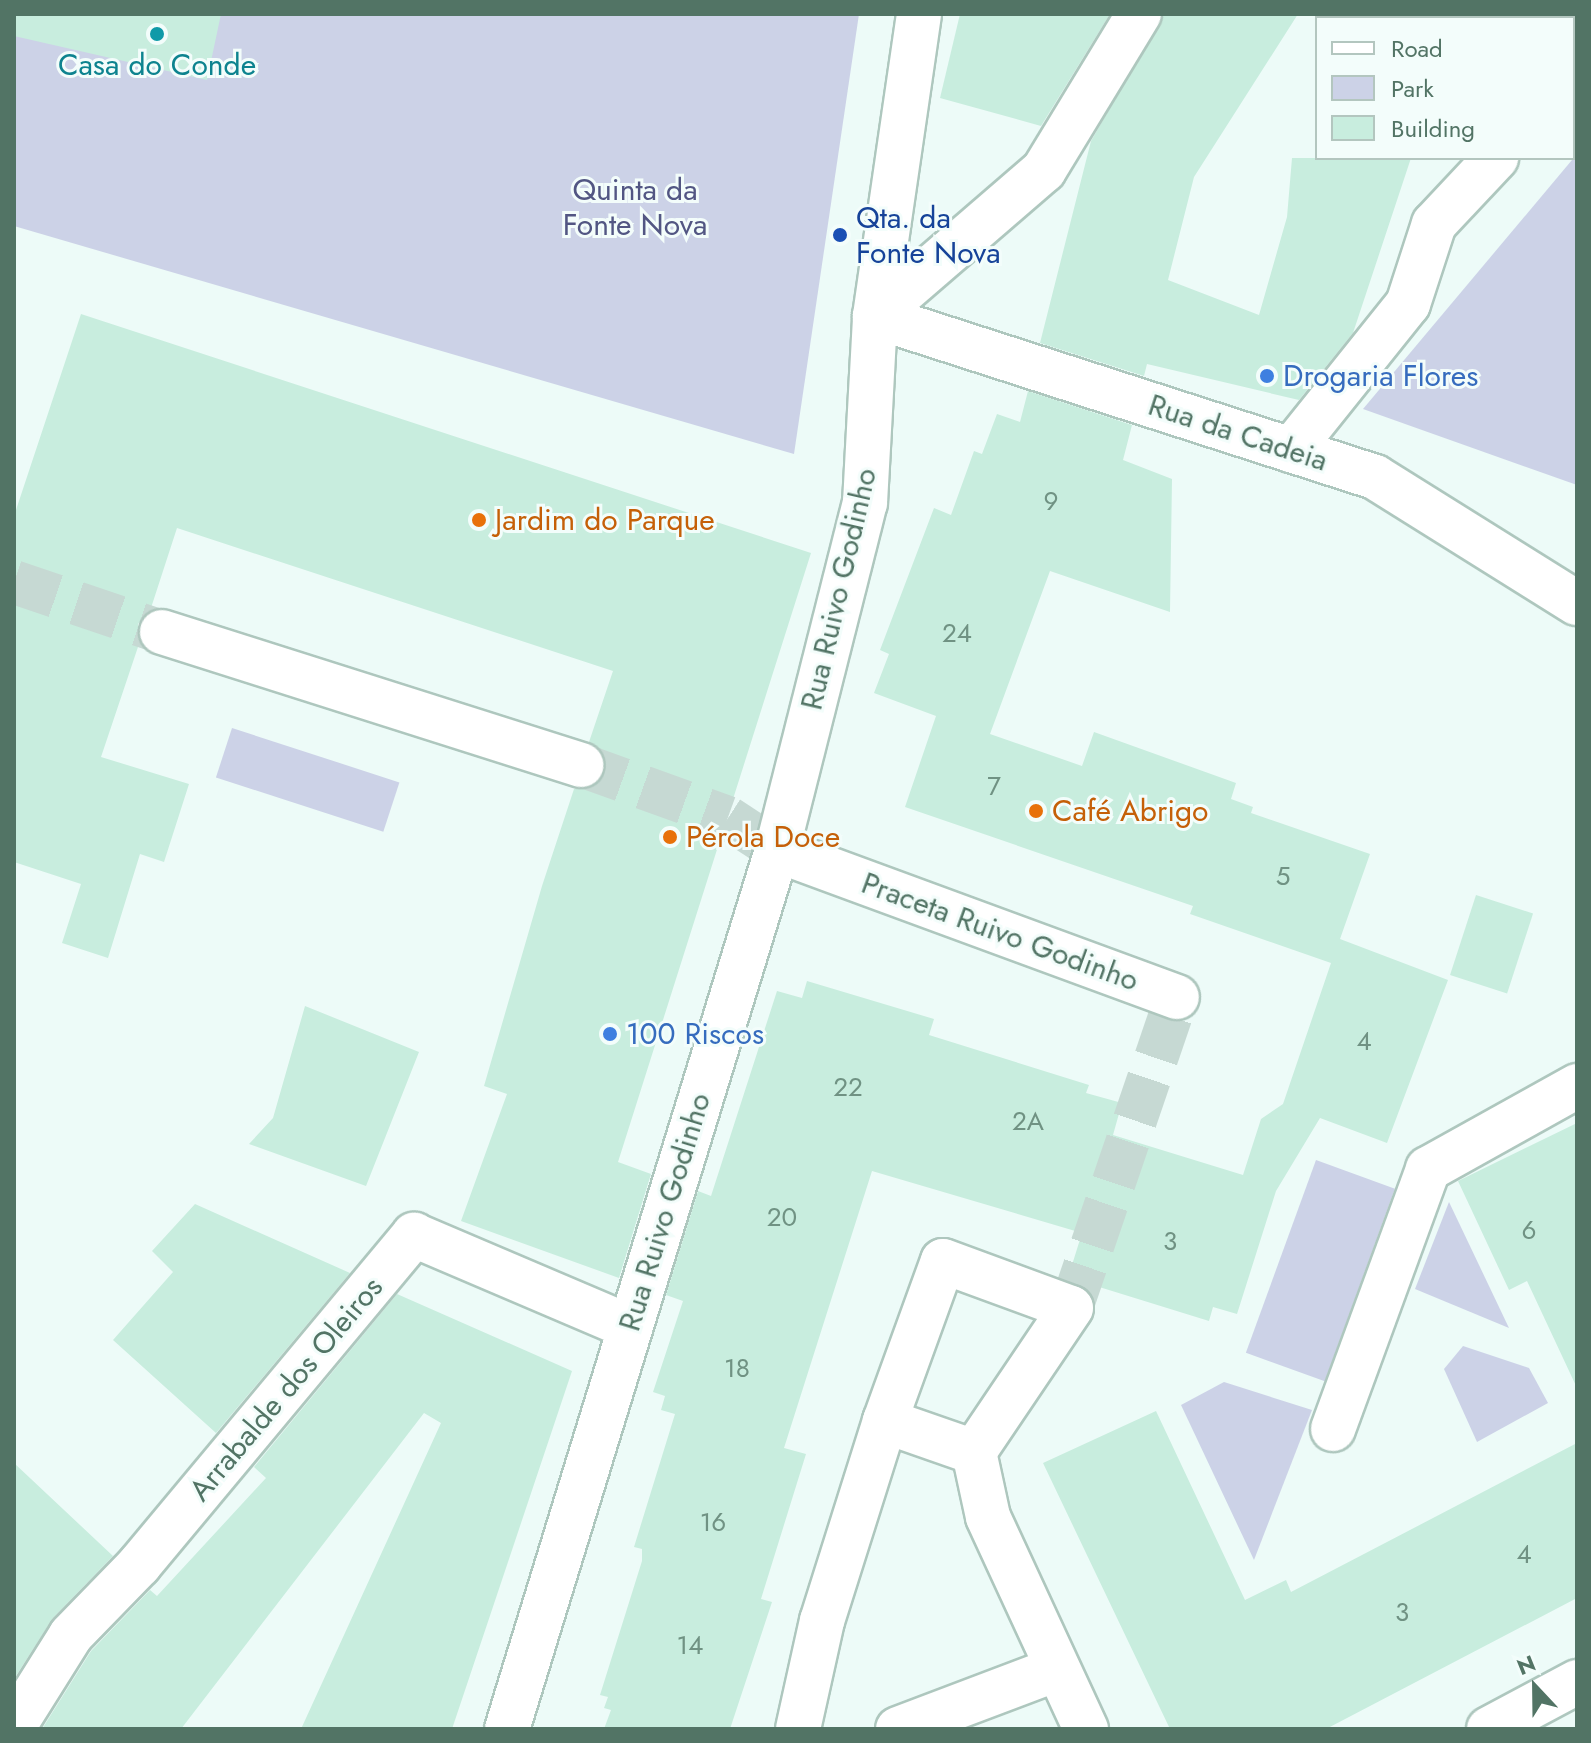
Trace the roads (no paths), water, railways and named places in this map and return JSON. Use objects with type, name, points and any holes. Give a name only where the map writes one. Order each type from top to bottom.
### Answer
[{"type":"street","name":"Rua Ruivo Godinho","points":[[507,1729],[777,850],[865,503],[875,316],[919,14]]},
{"type":"street","points":[[875,316],[1044,170],[1139,14]]},
{"type":"street","points":[[1291,450],[1408,304],[1434,224],[1494,160]]},
{"type":"street","name":"Rua da Cadeia","points":[[875,316],[1375,477],[1577,603]]},
{"type":"street","points":[[162,632],[581,765]]},
{"type":"street","name":"Praceta Ruivo Godinho","points":[[777,850],[1177,997]]},
{"type":"street","points":[[1333,1429],[1428,1169],[1577,1086]]},
{"type":"street","name":"Arrabalde dos Oleiros","points":[[14,1726],[71,1635],[139,1565],[414,1235],[630,1327]]},
{"type":"street","points":[[798,1729],[822,1621],[885,1421],[943,1261],[1071,1308],[974,1452],[988,1517],[1086,1729]]},
{"type":"street","points":[[885,1421],[974,1452]]},
{"type":"street","points":[[898,1729],[1057,1669]]},
{"type":"street","points":[[1489,1729],[1577,1682]]},
{"type":"tunnel","points":[[14,582],[162,632]]},
{"type":"tunnel","points":[[581,765],[728,818],[777,850]]},
{"type":"tunnel","points":[[1071,1308],[1177,997]]},
{"type":"place","name":"Casa do Conde","points":[[157,34]]},
{"type":"place","name":"Qta. da Fonte Nova","points":[[840,235]]},
{"type":"place","name":"Drogaria Flores","points":[[1267,376]]},
{"type":"place","name":"Jardim do Parque","points":[[479,520]]},
{"type":"place","name":"Café Abrigo","points":[[1036,811]]},
{"type":"place","name":"Pérola Doce","points":[[670,837]]},
{"type":"place","name":"100 Riscos","points":[[610,1034]]},
{"type":"park label","name":"Quinta da Fonte Nova","points":[[635,207]]}]
